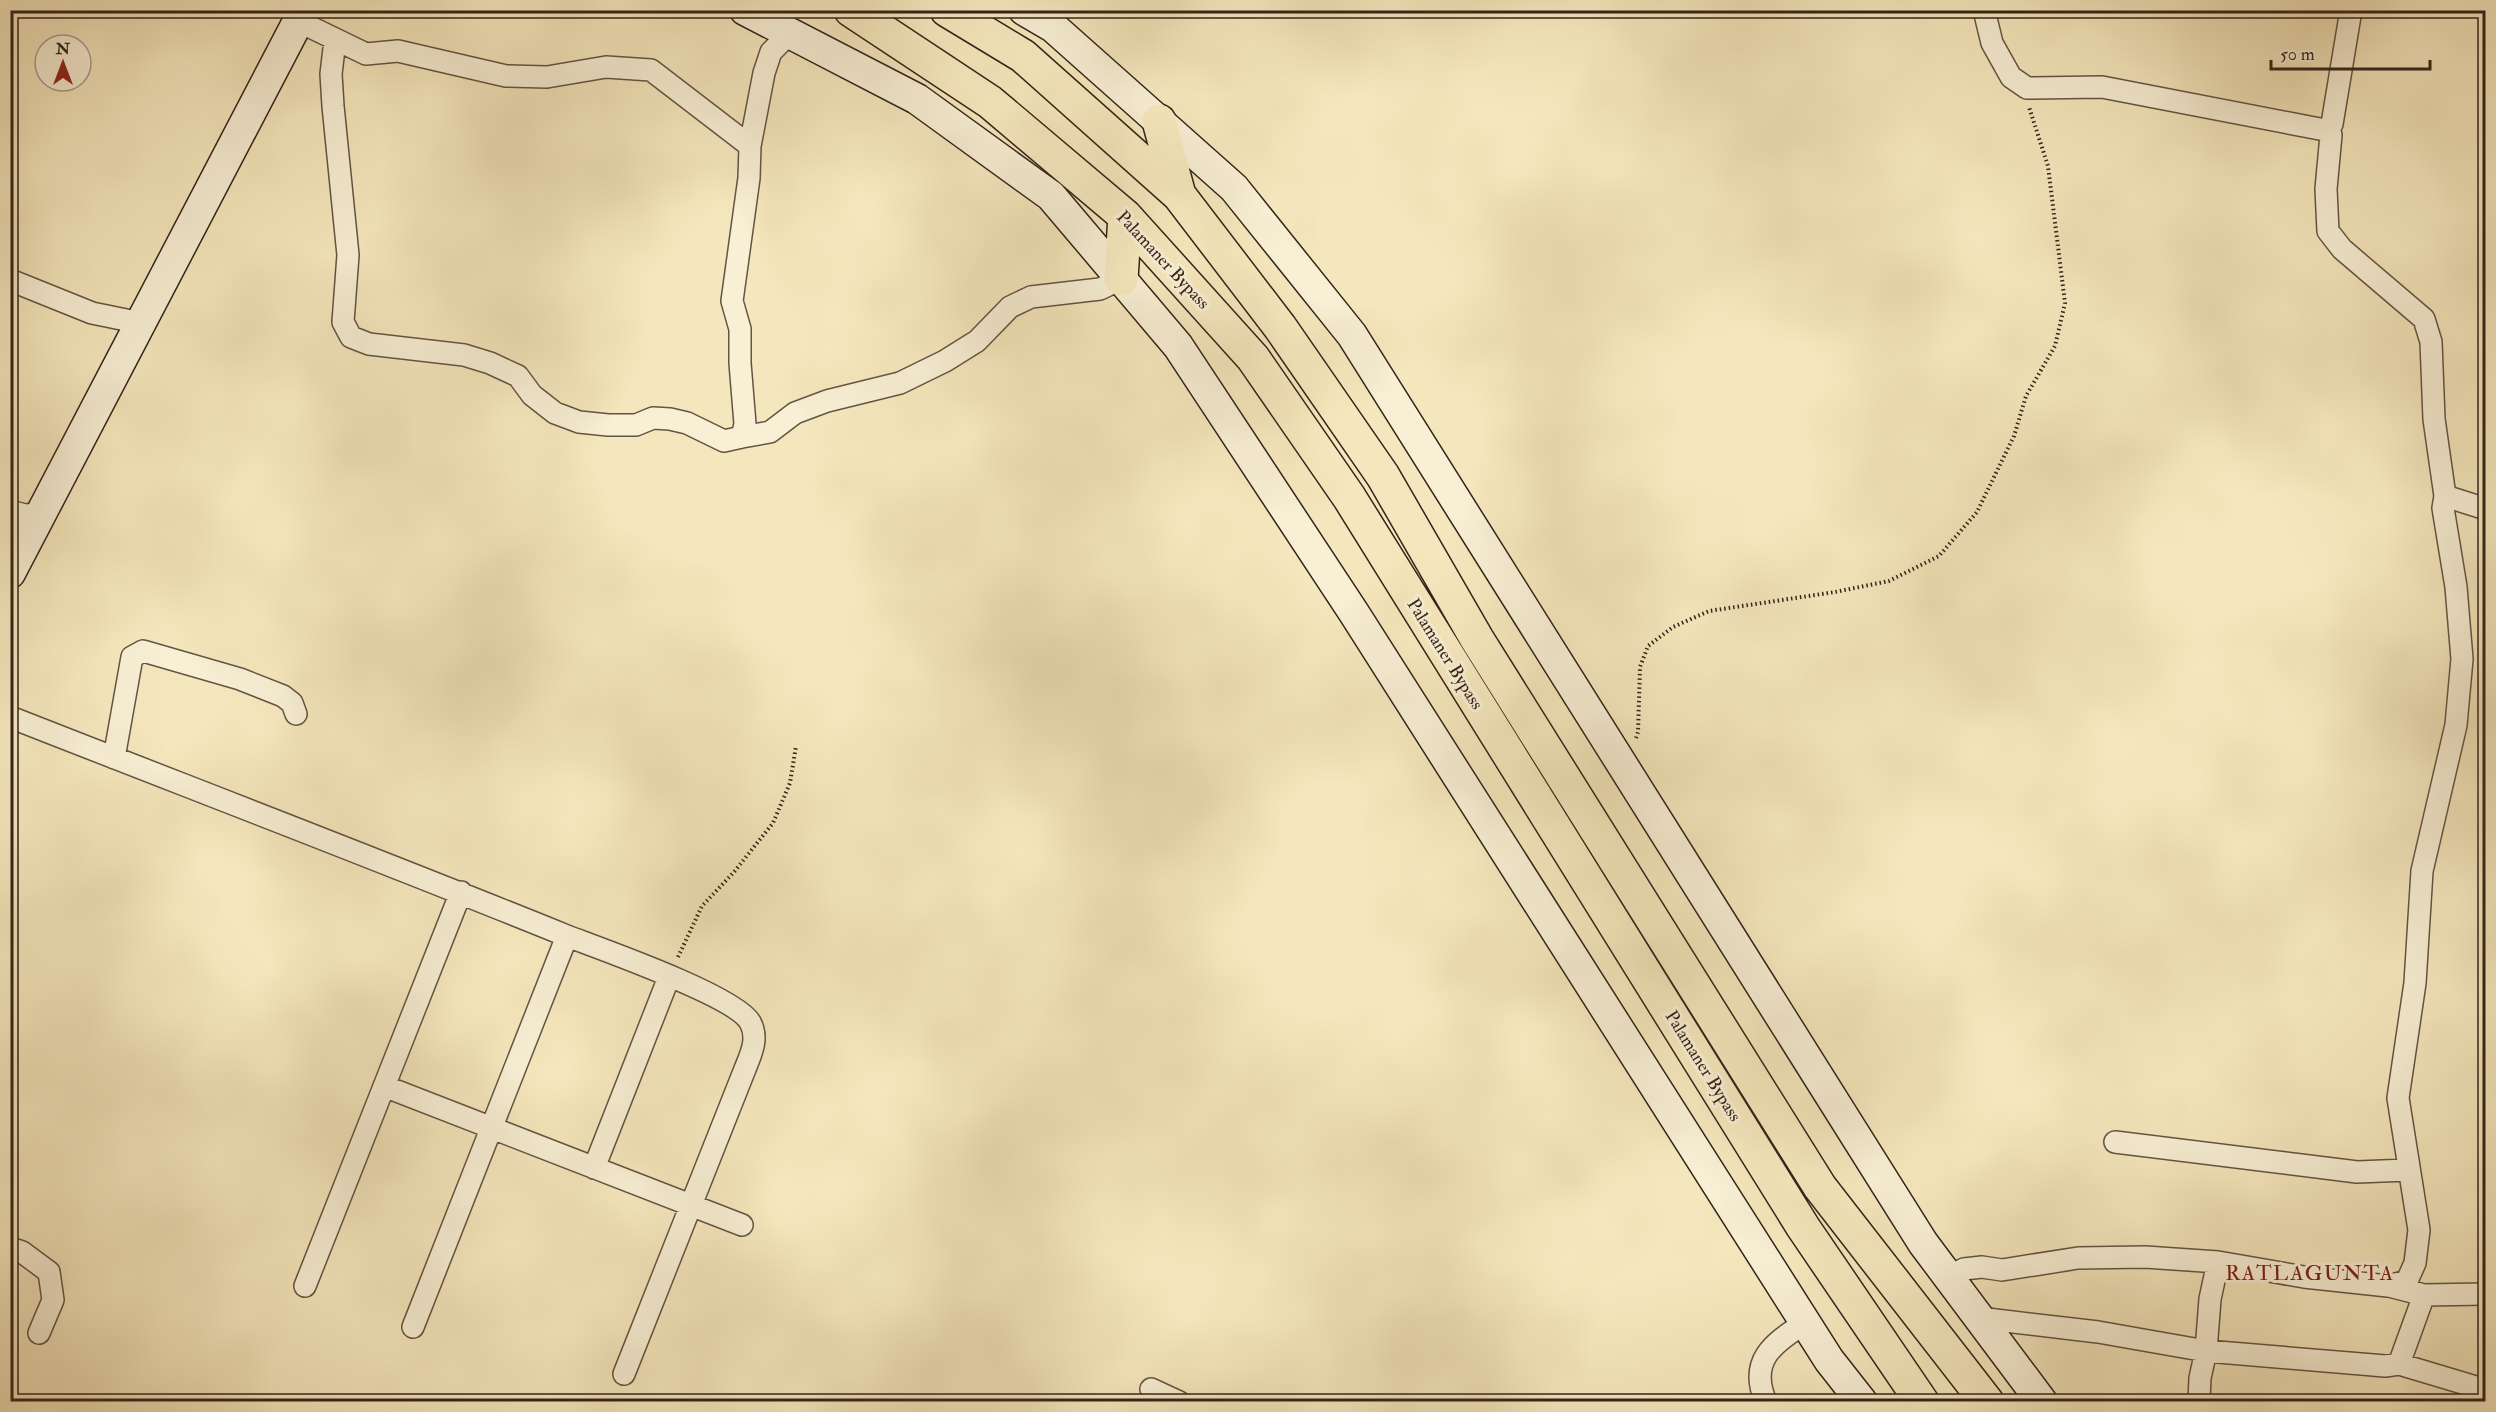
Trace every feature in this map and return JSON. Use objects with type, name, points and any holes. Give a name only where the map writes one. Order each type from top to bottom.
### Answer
[{"type":"highway","name":"Palamaner Bypass","points":[[851,10],[990,102],[1125,216],[1253,358],[1349,497],[1803,1227],[1922,1401]]},
{"type":"highway","name":"Palamaner Bypass","points":[[947,10],[1023,56],[1179,195],[1280,327],[1383,476],[1477,639],[1820,1186],[1987,1401]]},
{"type":"highway","points":[[1159,122],[1179,195]]},
{"type":"highway","points":[[1121,279],[1125,216]]},
{"type":"street","points":[[745,10],[917,99],[1051,196],[1178,346],[1315,554],[1805,1323],[1829,1360],[1862,1401]]},
{"type":"street","points":[[1024,10],[1053,27],[1234,188],[1352,335],[1923,1243],[2042,1401]]},
{"type":"street","points":[[1984,10],[1992,43],[2012,77],[2027,88],[2102,87],[2329,129]]},
{"type":"street","points":[[2351,10],[2332,124],[2329,129],[2331,135],[2325,209],[2328,231],[2342,249],[2424,319],[2431,342],[2434,419],[2445,496],[2443,508],[2456,587],[2462,659],[2456,725],[2422,871],[2415,983],[2398,1098],[2419,1230],[2415,1263],[2407,1281],[2388,1286]]},
{"type":"street","points":[[10,573],[301,16],[335,40],[366,54],[398,51],[506,76],[547,77],[606,67],[651,70],[750,146]]},
{"type":"street","points":[[742,437],[745,424],[740,329],[732,301],[749,178],[750,146],[764,73],[771,52],[790,33]]},
{"type":"street","points":[[335,40],[331,74],[348,255],[343,322],[351,337],[369,344],[464,355],[490,363],[518,376],[532,395],[555,413],[579,422],[636,425],[653,418],[670,419],[687,423],[724,441],[770,432],[795,413],[827,401],[900,383],[945,361],[977,341],[1010,307],[1031,297],[1100,289],[1121,279]]},
{"type":"street","points":[[10,280],[92,313],[141,323]]},
{"type":"street","points":[[2445,496],[2486,508]]},
{"type":"street","points":[[10,511],[41,514]]},
{"type":"street","points":[[114,758],[132,657],[143,651],[240,679],[283,696],[292,703],[296,714]]},
{"type":"street","points":[[10,717],[460,892],[669,977],[712,995],[737,1009],[750,1022],[755,1040],[624,1374]]},
{"type":"street","points":[[305,1286],[460,892]]},
{"type":"street","points":[[413,1327],[567,936]]},
{"type":"street","points":[[594,1168],[669,977]]},
{"type":"street","points":[[384,1086],[742,1226]]},
{"type":"street","points":[[2115,1142],[2357,1173],[2408,1170]]},
{"type":"street","points":[[10,1248],[22,1252],[49,1272],[53,1300],[39,1334]]},
{"type":"street","points":[[1948,1277],[1964,1269],[1982,1267],[2001,1270],[2079,1258],[2145,1257],[2218,1262],[2304,1277],[2388,1286],[2424,1294],[2486,1294]]},
{"type":"street","points":[[2199,1401],[2210,1299],[2218,1262]]},
{"type":"street","points":[[2399,1364],[2424,1294]]},
{"type":"street","points":[[1979,1318],[2098,1332],[2206,1351],[2385,1366],[2399,1364],[2486,1390]]},
{"type":"street","points":[[1762,1399],[1759,1385],[1765,1356],[1783,1337],[1805,1323]]},
{"type":"street","points":[[1151,1389],[1179,1401]]},
{"type":"path","points":[[1618,758],[1629,751],[1638,732],[1640,668],[1648,646],[1673,627],[1709,611],[1834,592],[1889,580],[1939,556],[1977,512],[2014,436],[2026,396],[2055,346],[2065,303],[2048,166],[2030,113],[2027,88]]},
{"type":"path","points":[[669,977],[702,906],[773,823],[790,783],[796,746]]},
{"type":"district","name":"RATLAGUNTA","points":[[2310,1273]]}]
